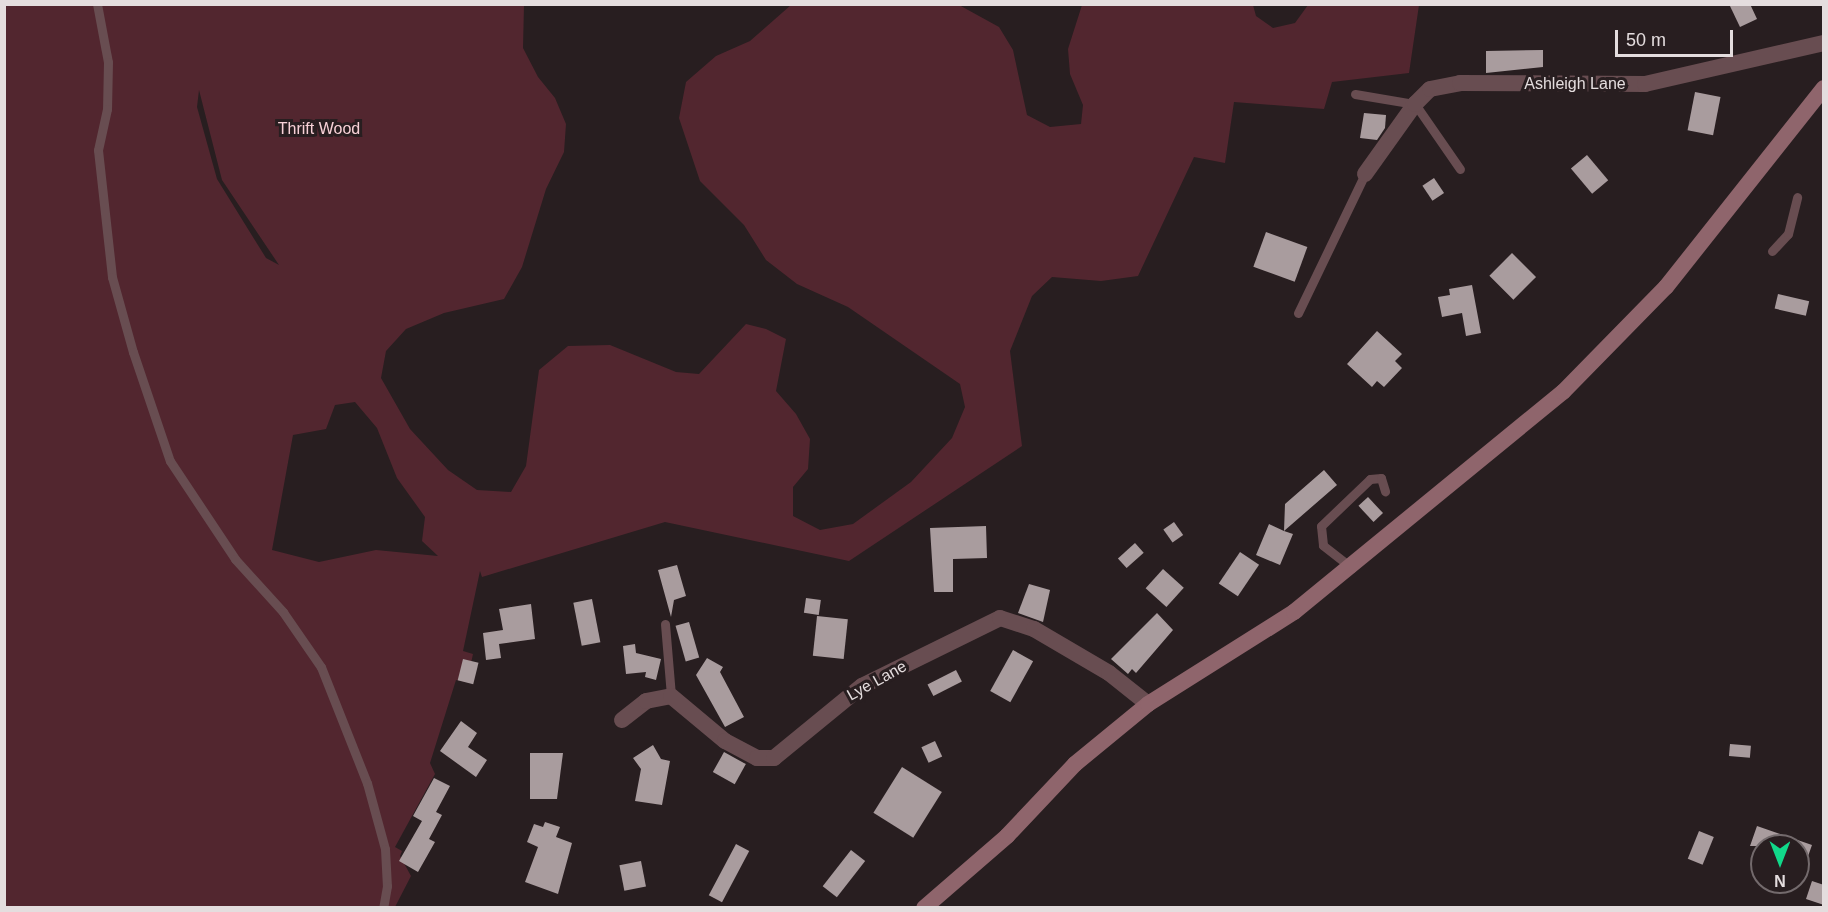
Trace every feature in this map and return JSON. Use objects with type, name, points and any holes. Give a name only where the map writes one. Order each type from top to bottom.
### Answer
[{"type":"main road","points":[[924,908],[1007,836],[1075,764],[1148,704],[1294,612],[1352,568],[1497,450],[1599,358],[1708,237],[1824,88]]},
{"type":"street","name":"Ashleigh Lane","points":[[1365,174],[1415,104],[1430,89],[1460,83],[1645,84],[1824,43]]},
{"type":"street","name":"Lye Lane","points":[[671,696],[725,741],[757,758],[774,758],[862,686],[1000,618],[1034,628],[1109,673],[1148,704]]},
{"type":"street","points":[[622,720],[646,701],[671,696]]},
{"type":"lane","points":[[97,4],[108,62],[107,109],[98,150],[112,277],[133,352],[170,461],[235,559],[283,612],[321,667],[366,783],[385,849],[387,886],[383,908]]},
{"type":"lane","points":[[1355,93],[1415,104],[1460,169]]},
{"type":"lane","points":[[1298,313],[1365,174]]},
{"type":"lane","points":[[1772,251],[1788,234],[1797,197]]},
{"type":"lane","points":[[1352,568],[1323,545],[1321,526],[1370,478],[1381,478],[1385,491]]},
{"type":"lane","points":[[665,624],[671,696]]},
{"type":"green space","name":"Thrift Wood","points":[[5,5],[524,5],[523,48],[538,77],[555,98],[566,124],[564,152],[546,189],[522,267],[504,299],[444,313],[406,329],[386,351],[381,378],[410,429],[448,470],[477,490],[511,492],[526,466],[539,370],[568,346],[610,345],[676,372],[699,374],[746,324],[766,329],[786,339],[776,391],[796,414],[810,439],[808,469],[793,487],[793,516],[820,530],[853,524],[911,482],[952,438],[965,407],[960,384],[848,307],[797,284],[766,260],[744,225],[700,181],[679,118],[686,82],[716,56],[750,41],[791,5],[959,5],[999,27],[1013,50],[1027,115],[1050,127],[1081,124],[1083,105],[1070,74],[1068,49],[1082,5],[1253,5],[1256,16],[1273,28],[1295,23],[1308,5],[1419,5],[1409,73],[1332,82],[1324,109],[1234,102],[1225,163],[1194,157],[1138,276],[1101,281],[1052,277],[1032,296],[1010,351],[1022,446],[849,561],[665,522],[482,577],[480,571],[463,651],[473,654],[467,682],[456,680],[430,763],[435,774],[395,847],[402,851],[400,856],[411,876],[395,907],[5,908]],"holes":[[[199,90],[222,180],[279,265],[266,258],[217,179],[197,107]],[[355,402],[377,428],[397,478],[425,517],[422,541],[438,556],[376,550],[319,562],[272,550],[293,435],[326,429],[335,405]]]},
{"type":"building","points":[[1729,4],[1750,4],[1757,19],[1740,27]]},
{"type":"building","points":[[1543,50],[1543,67],[1486,73],[1486,51]]},
{"type":"building","points":[[1695,92],[1721,97],[1713,135],[1688,130]]},
{"type":"building","points":[[1364,113],[1386,115],[1385,128],[1377,140],[1360,138]]},
{"type":"building","points":[[1587,155],[1608,180],[1592,194],[1571,168]]},
{"type":"building","points":[[1434,178],[1444,193],[1432,201],[1422,186]]},
{"type":"building","points":[[1266,232],[1307,247],[1295,282],[1253,267]]},
{"type":"building","points":[[1512,253],[1536,277],[1513,300],[1489,276]]},
{"type":"building","points":[[1472,285],[1481,333],[1466,336],[1462,313],[1442,317],[1438,297],[1450,295],[1449,289]]},
{"type":"building","points":[[1778,294],[1809,301],[1806,316],[1775,309]]},
{"type":"building","points":[[1377,331],[1402,354],[1395,361],[1402,368],[1384,387],[1377,381],[1372,387],[1347,364]]},
{"type":"building","points":[[1324,470],[1337,485],[1284,531],[1285,504]]},
{"type":"building","points":[[1368,497],[1383,513],[1373,522],[1358,506]]},
{"type":"building","points":[[1174,522],[1183,535],[1173,543],[1163,529]]},
{"type":"building","points":[[1269,524],[1293,534],[1280,565],[1256,555]]},
{"type":"building","points":[[986,526],[987,558],[953,559],[953,592],[934,592],[930,528]]},
{"type":"building","points":[[1135,543],[1144,553],[1127,568],[1118,558]]},
{"type":"building","points":[[1240,552],[1259,565],[1238,596],[1219,584]]},
{"type":"building","points":[[677,565],[686,596],[674,600],[671,617],[658,570]]},
{"type":"building","points":[[1163,569],[1184,588],[1166,607],[1146,588]]},
{"type":"building","points":[[1029,584],[1050,590],[1043,622],[1018,613]]},
{"type":"building","points":[[806,598],[821,600],[819,615],[804,613]]},
{"type":"building","points":[[592,599],[600,642],[582,646],[573,603]]},
{"type":"building","points":[[531,604],[535,639],[499,644],[501,658],[486,660],[483,633],[503,630],[499,609]]},
{"type":"building","points":[[1157,613],[1173,630],[1136,673],[1132,669],[1128,674],[1111,659]]},
{"type":"building","points":[[817,616],[848,619],[844,659],[813,656]]},
{"type":"building","points":[[689,622],[699,658],[686,661],[676,626]]},
{"type":"building","points":[[635,644],[636,653],[661,659],[656,680],[645,677],[646,672],[626,674],[623,646]]},
{"type":"building","points":[[1013,650],[1033,661],[1010,702],[990,691]]},
{"type":"building","points":[[707,658],[723,667],[720,672],[744,717],[725,727],[696,675]]},
{"type":"building","points":[[463,659],[479,663],[473,684],[458,680]]},
{"type":"building","points":[[956,670],[962,682],[933,696],[927,685]]},
{"type":"building","points":[[461,721],[477,733],[468,747],[487,760],[476,777],[440,751]]},
{"type":"building","points":[[935,741],[942,756],[929,763],[921,747]]},
{"type":"building","points":[[1730,744],[1751,746],[1750,758],[1729,756]]},
{"type":"building","points":[[653,745],[661,759],[670,761],[662,805],[635,801],[641,769],[633,758]]},
{"type":"building","points":[[724,752],[746,764],[735,784],[713,772]]},
{"type":"building","points":[[530,753],[563,753],[557,799],[530,799]]},
{"type":"building","points":[[902,767],[942,792],[913,838],[873,813]]},
{"type":"building","points":[[434,778],[450,786],[436,812],[442,815],[429,839],[435,842],[418,872],[399,861],[422,821],[413,816]]},
{"type":"building","points":[[545,822],[560,827],[556,837],[572,843],[558,894],[525,882],[538,847],[527,842],[534,824],[543,827]]},
{"type":"building","points":[[1757,826],[1780,834],[1754,834]]},
{"type":"building","points":[[1699,831],[1714,837],[1703,865],[1688,859]]},
{"type":"building","points":[[736,844],[749,851],[722,902],[709,895]]},
{"type":"building","points":[[851,850],[865,861],[837,897],[823,886]]},
{"type":"building","points":[[641,861],[646,887],[624,891],[619,865]]},
{"type":"building","points":[[1812,881],[1824,885],[1824,905],[1806,899],[1808,894],[1810,894]]}]
